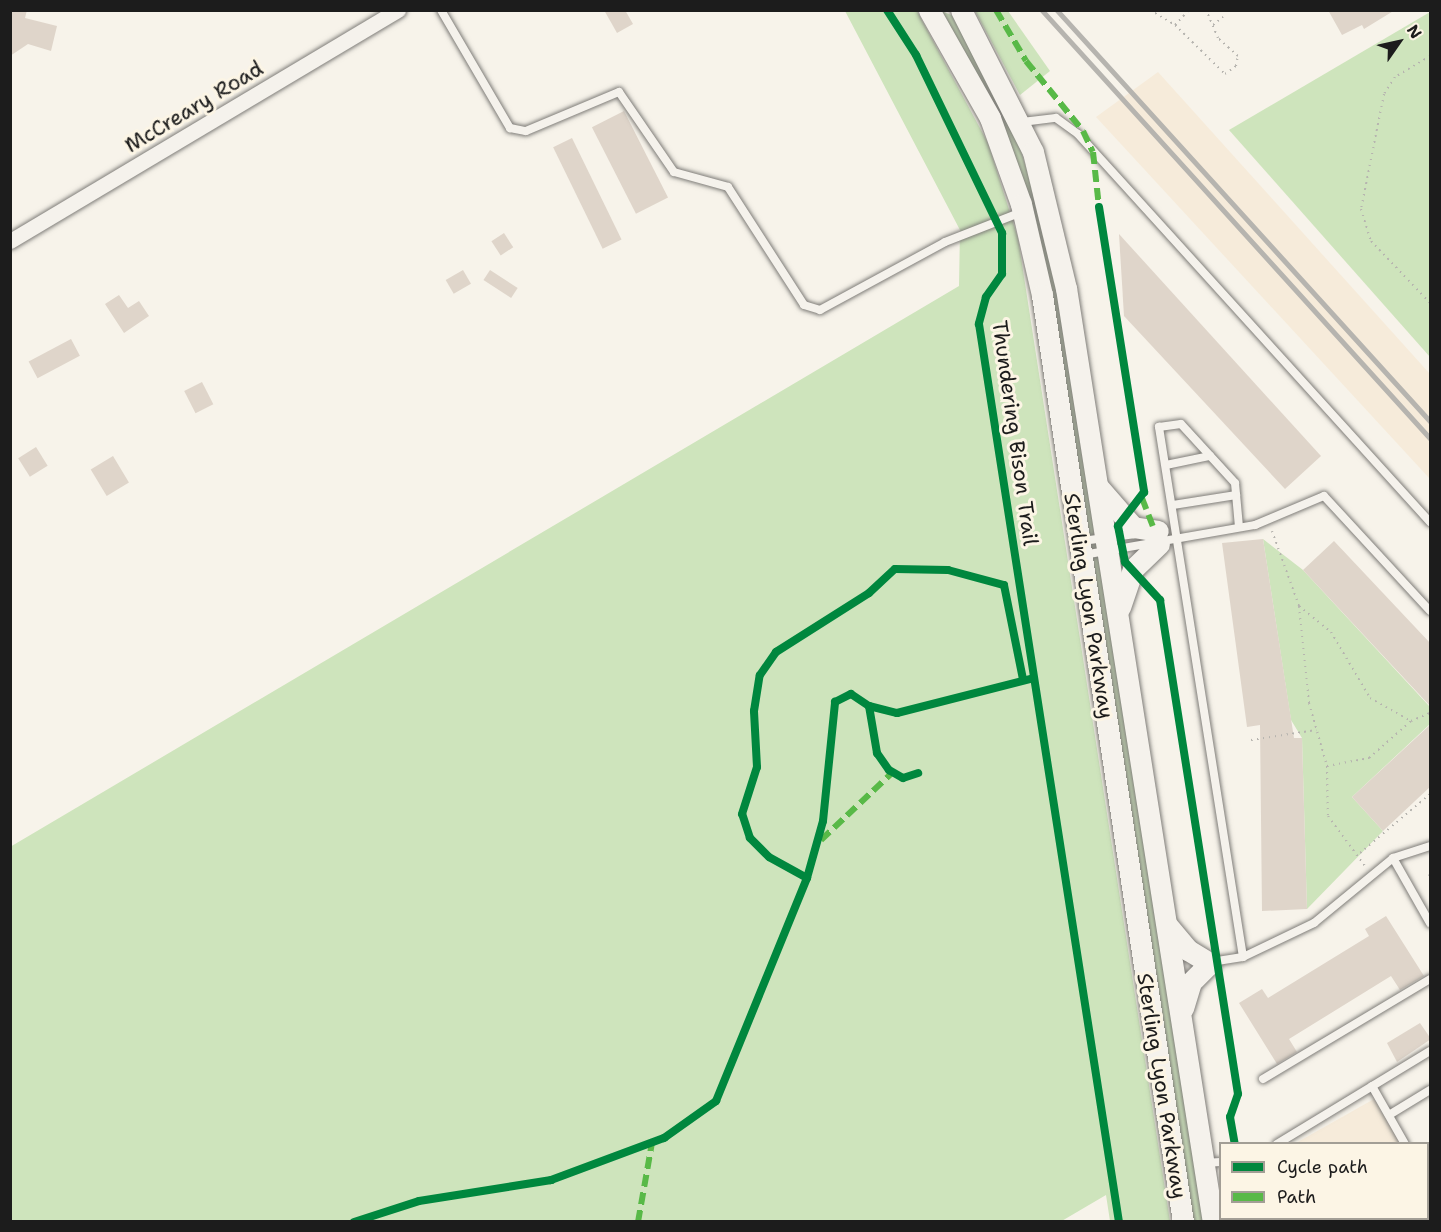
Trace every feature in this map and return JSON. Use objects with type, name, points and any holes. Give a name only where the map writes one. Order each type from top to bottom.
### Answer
[{"type":"main road","name":"Sterling Lyon Parkway","points":[[929,10],[990,118],[1023,212],[1042,295],[1179,1221]]},
{"type":"main road","name":"Sterling Lyon Parkway","points":[[961,10],[1020,122],[1046,197],[1064,277],[1181,1017],[1212,1163],[1213,1221]]},
{"type":"main road","points":[[1097,484],[1133,527],[1165,537],[1132,569],[1118,616]]},
{"type":"main road","points":[[1166,924],[1188,950],[1210,963],[1191,982],[1181,1017]]},
{"type":"street","name":"McCreary Road","points":[[10,241],[398,10]]},
{"type":"lane","points":[[441,10],[510,128],[526,131],[619,92],[674,172],[728,187],[804,305],[820,310],[945,242],[1023,212]]},
{"type":"lane","points":[[1020,122],[1056,118],[1078,134],[1431,522]]},
{"type":"lane","points":[[1239,528],[1235,483],[1181,424],[1159,427],[1173,505],[1165,537],[1243,957]]},
{"type":"lane","points":[[1166,465],[1210,456]]},
{"type":"lane","points":[[1173,505],[1236,495]]},
{"type":"lane","points":[[1080,548],[1239,528],[1268,521],[1324,496],[1431,611]]},
{"type":"lane","points":[[1080,548],[1165,537]]},
{"type":"lane","points":[[1210,963],[1243,957],[1274,947],[1314,922],[1369,874],[1393,858],[1431,846]]},
{"type":"lane","points":[[1393,858],[1431,923]]},
{"type":"lane","points":[[1263,1079],[1431,979]]},
{"type":"lane","points":[[1279,1142],[1431,1051]]},
{"type":"lane","points":[[1372,1086],[1404,1142]]},
{"type":"lane","points":[[1389,1115],[1431,1090]]},
{"type":"path","points":[[1150,10],[1175,25],[1222,75],[1239,62],[1213,25],[1206,10]]},
{"type":"path","points":[[1175,25],[1189,10]]},
{"type":"path","points":[[1213,25],[1223,17]]},
{"type":"path","points":[[1431,56],[1395,77],[1384,94],[1361,209],[1371,242],[1431,303]]},
{"type":"path","points":[[1268,521],[1299,606],[1316,730],[1327,766],[1328,816],[1360,853],[1369,874]]},
{"type":"path","points":[[1299,606],[1332,632],[1370,698],[1411,721]]},
{"type":"path","points":[[1327,766],[1369,758],[1411,721],[1431,713]]},
{"type":"path","points":[[1251,740],[1316,730]]},
{"type":"path","points":[[1360,853],[1431,794]]},
{"type":"shaded area","points":[[1158,72],[1430,374],[1430,479],[1096,117]]},
{"type":"shaded area","points":[[1374,1099],[1399,1142],[1298,1142]]},
{"type":"shaded area","points":[[1429,1207],[1430,1221],[1330,1220],[1429,1220]]},
{"type":"green space","points":[[845,11],[917,11],[988,143],[1018,238],[1170,1221],[1110,1221],[1106,1195],[1060,1222],[11,1221],[10,847],[959,286],[960,230]]},
{"type":"green space","points":[[941,11],[954,16],[1016,134],[1052,255],[1205,1221],[1191,1221],[1098,597],[1003,128]]},
{"type":"green space","points":[[975,11],[1008,11],[1050,71],[1020,95]]},
{"type":"green space","points":[[1430,12],[1430,357],[1229,130]]},
{"type":"green space","points":[[1263,539],[1303,570],[1430,707],[1430,724],[1352,797],[1383,831],[1307,909],[1302,738],[1291,720]]},
{"type":"building","points":[[10,10],[27,10],[25,18],[57,26],[51,51],[28,44],[10,56]]},
{"type":"building","points":[[604,10],[625,10],[633,24],[617,33]]},
{"type":"building","points":[[1328,10],[1395,10],[1364,29],[1362,25],[1342,35]]},
{"type":"building","points":[[624,111],[668,197],[636,214],[592,127]]},
{"type":"building","points":[[572,138],[622,240],[603,249],[553,147]]},
{"type":"building","points":[[504,233],[513,247],[501,255],[491,241]]},
{"type":"building","points":[[1119,234],[1321,456],[1285,489],[1124,316]]},
{"type":"building","points":[[463,270],[471,284],[454,294],[446,280]]},
{"type":"building","points":[[490,270],[518,288],[511,298],[483,280]]},
{"type":"building","points":[[119,295],[128,308],[139,301],[149,316],[124,333],[105,304]]},
{"type":"building","points":[[71,339],[80,356],[38,378],[29,362]]},
{"type":"building","points":[[202,382],[213,404],[196,413],[184,391]]},
{"type":"building","points":[[36,447],[48,466],[30,477],[18,458]]},
{"type":"building","points":[[113,456],[129,483],[107,496],[91,469]]},
{"type":"building","points":[[1263,539],[1294,738],[1302,738],[1307,909],[1262,911],[1260,725],[1247,727],[1222,543]]},
{"type":"building","points":[[1334,541],[1431,644],[1431,707],[1303,570]]},
{"type":"building","points":[[1431,724],[1431,786],[1383,831],[1352,797]]},
{"type":"building","points":[[1386,916],[1424,976],[1400,990],[1391,976],[1289,1039],[1297,1052],[1277,1064],[1239,1003],[1262,989],[1268,998],[1369,936],[1365,929]]},
{"type":"building","points":[[1420,1023],[1431,1039],[1397,1062],[1387,1043]]},
{"type":"railway","points":[[1042,10],[1430,438]]},
{"type":"railway","points":[[1057,10],[1430,421]]},
{"type":"marked path","points":[[996,10],[1026,61],[1083,131],[1093,152],[1099,207]]},
{"type":"marked path","points":[[1142,498],[1154,530]]},
{"type":"marked path","points":[[821,840],[893,772]]},
{"type":"marked path","points":[[638,1222],[652,1143]]},
{"type":"cycle path","name":"Thundering Bison Trail","points":[[887,10],[916,55],[1002,233],[1002,274],[986,297],[979,324],[1119,1222]]},
{"type":"cycle path","points":[[1099,207],[1144,492],[1118,526],[1125,562],[1160,600],[1238,1094],[1230,1117],[1235,1142]]},
{"type":"cycle path","points":[[807,878],[769,857],[750,838],[742,814],[757,767],[754,711],[760,675],[776,652],[869,593],[895,569],[948,570],[1004,585],[1023,679]]},
{"type":"cycle path","points":[[354,1222],[419,1201],[551,1180],[664,1138],[716,1101],[807,878],[823,821],[835,702],[851,694],[869,706],[897,713],[1034,678]]},
{"type":"cycle path","points":[[869,706],[877,753],[889,770],[903,778],[918,773]]}]
